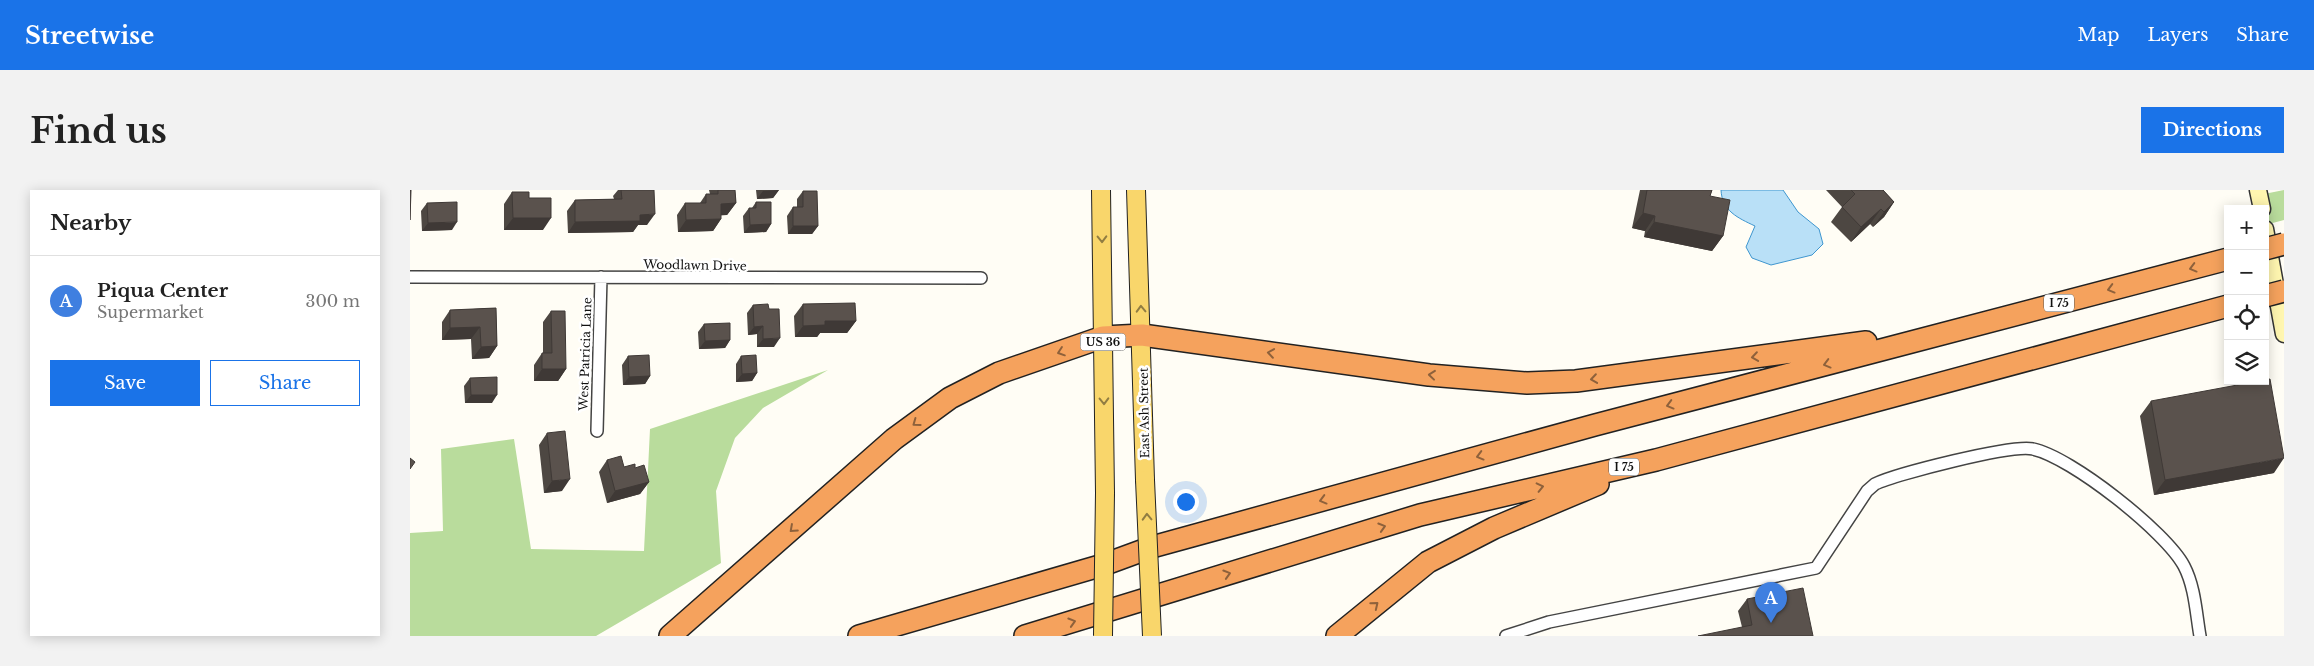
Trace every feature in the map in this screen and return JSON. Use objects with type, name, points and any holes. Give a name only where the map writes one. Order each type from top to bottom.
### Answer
[{"type":"highway","points":[[2269,248],[2284,244]]},
{"type":"highway","name":"I 75","points":[[859,636],[1103,565],[1152,547],[1595,425],[2224,260]]},
{"type":"highway","points":[[2269,295],[2284,291]]},
{"type":"highway","name":"I 75","points":[[1025,636],[1420,515],[1656,460],[2224,307]]},
{"type":"highway","points":[[670,636],[894,439],[950,398],[999,373],[1103,337],[1142,335],[1429,375],[1527,383],[1576,381],[1959,329]]},
{"type":"highway","points":[[1337,636],[1428,562],[1494,528],[1656,460]]},
{"type":"main road","name":"US 36","points":[[1101,190],[1105,493],[1103,636]]},
{"type":"main road","name":"East Ash Street","points":[[1136,190],[1152,636]]},
{"type":"street","points":[[2258,190],[2261,205]]},
{"type":"street","points":[[2269,250],[2284,334]]},
{"type":"street","name":"Woodlawn Drive","points":[[410,277],[981,278]]},
{"type":"street","name":"West Patricia Lane","points":[[597,431],[601,278]]},
{"type":"street","points":[[1506,636],[1549,622],[1816,568],[1868,491],[1875,484],[2016,448],[2034,449],[2075,467],[2159,535],[2179,557],[2187,574],[2200,636]]},
{"type":"green space","points":[[2284,190],[2284,220],[2269,224],[2269,205],[2263,205],[2259,195]]},
{"type":"green space","points":[[828,370],[763,408],[735,438],[716,491],[721,563],[596,636],[410,636],[410,533],[443,531],[441,449],[514,439],[531,549],[644,551],[650,429]]},
{"type":"water","points":[[1721,190],[1783,190],[1798,212],[1819,229],[1823,244],[1812,255],[1771,265],[1752,258],[1746,247],[1755,226],[1737,217],[1728,209],[1724,203]]},
{"type":"building","points":[[621,190],[654,190],[655,214],[640,215],[640,221],[575,222],[575,200],[622,199]]},
{"type":"building","points":[[718,190],[735,190],[736,203],[721,204],[721,219],[686,220],[685,203],[706,203],[706,194],[718,194]]},
{"type":"building","points":[[1647,190],[1712,190],[1710,196],[1730,200],[1723,236],[1654,222],[1655,216],[1643,213]]},
{"type":"building","points":[[1851,190],[1883,190],[1894,202],[1884,212],[1881,209],[1861,227],[1842,207],[1855,194]]},
{"type":"building","points":[[803,191],[817,191],[818,226],[793,226],[793,207],[803,207]]},
{"type":"building","points":[[512,192],[529,192],[529,198],[551,198],[551,218],[513,218]]},
{"type":"building","points":[[457,202],[457,222],[428,223],[427,203]]},
{"type":"building","points":[[756,202],[771,202],[771,224],[750,225],[749,208],[756,208]]},
{"type":"building","points":[[855,303],[856,321],[825,321],[825,325],[803,326],[803,304]]},
{"type":"building","points":[[768,304],[769,309],[779,309],[780,338],[763,339],[763,326],[754,327],[753,305]]},
{"type":"building","points":[[496,308],[497,346],[481,347],[480,327],[450,328],[450,310]]},
{"type":"building","points":[[551,311],[565,311],[566,369],[542,369],[542,353],[552,353]]},
{"type":"building","points":[[730,323],[730,340],[705,341],[704,324]]},
{"type":"building","points":[[649,355],[650,376],[629,377],[628,356]]},
{"type":"building","points":[[756,355],[757,373],[742,374],[741,356]]},
{"type":"building","points":[[497,377],[497,395],[471,395],[470,378]]},
{"type":"building","points":[[2269,379],[2284,458],[2165,480],[2151,401],[2237,385],[2269,385]]},
{"type":"building","points":[[565,431],[570,479],[552,481],[547,433]]},
{"type":"building","points":[[621,456],[624,467],[635,464],[635,468],[644,465],[649,482],[615,491],[607,460]]},
{"type":"building","points":[[410,458],[415,462],[410,469]]},
{"type":"building","points":[[1803,588],[1813,636],[1698,636],[1752,625],[1747,599]]},
{"type":"place","name":"Piqua Center","points":[[1771,623]]}]
